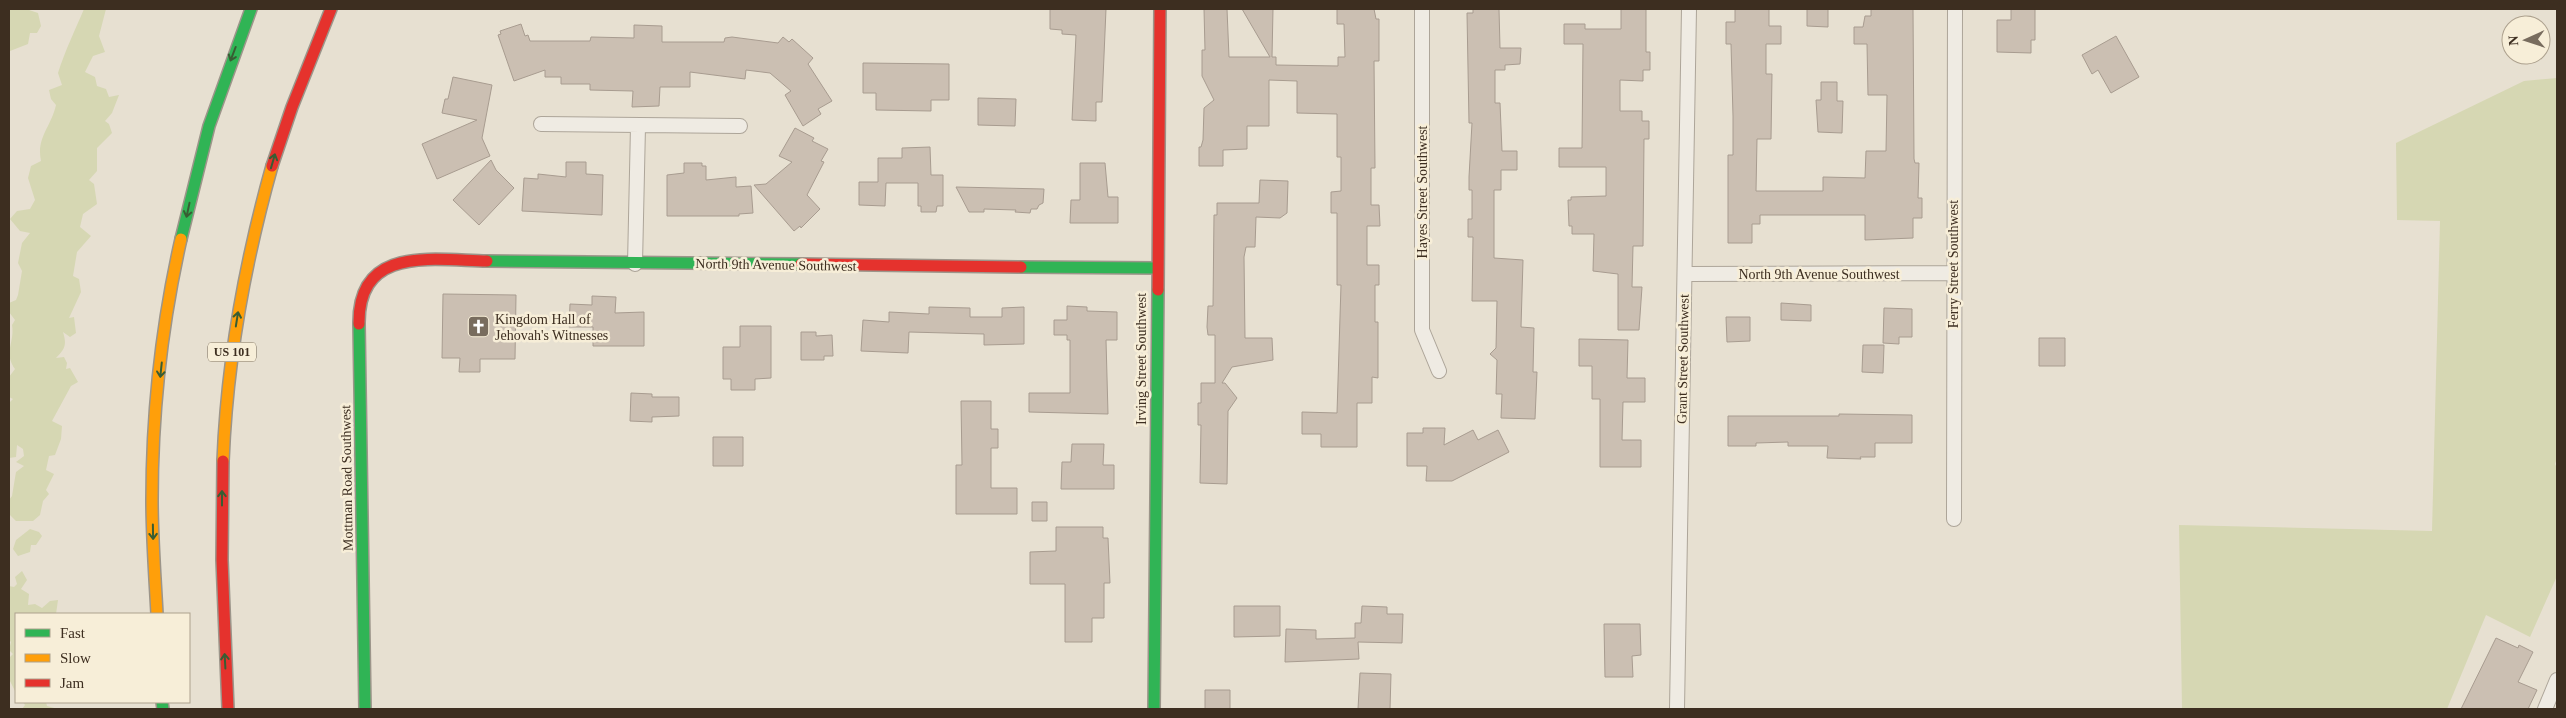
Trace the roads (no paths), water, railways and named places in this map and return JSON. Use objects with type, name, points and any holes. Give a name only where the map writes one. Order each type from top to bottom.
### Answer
[{"type":"main road","points":[[157,613],[152,499],[157,410],[167,315],[195,178],[226,73],[251,9]]},
{"type":"main road","name":"US 101","points":[[228,709],[222,554],[222,482],[233,341],[245,271],[266,184],[281,133],[302,75],[331,9]]},
{"type":"main road","name":"Irving Street Southwest","points":[[1154,709],[1160,9]]},
{"type":"main road","name":"North 9th Avenue Southwest","points":[[395,262],[1157,268]]},
{"type":"main road","name":"Mottman Road Southwest","points":[[365,709],[359,312],[370,280],[381,269],[395,262]]},
{"type":"street","name":"Hayes Street Southwest","points":[[1422,9],[1422,330],[1439,371]]},
{"type":"street","name":"Grant Street Southwest","points":[[1676,709],[1689,9]]},
{"type":"street","name":"Ferry Street Southwest","points":[[1954,520],[1955,9]]},
{"type":"street","points":[[541,124],[740,126]]},
{"type":"street","points":[[636,264],[638,126]]},
{"type":"street","name":"North 9th Avenue Southwest","points":[[1685,274],[1953,273]]},
{"type":"street","points":[[2545,709],[2557,680]]},
{"type":"place","name":"Kingdom Hall of Jehovah's Witnesses","points":[[479,327]]}]
